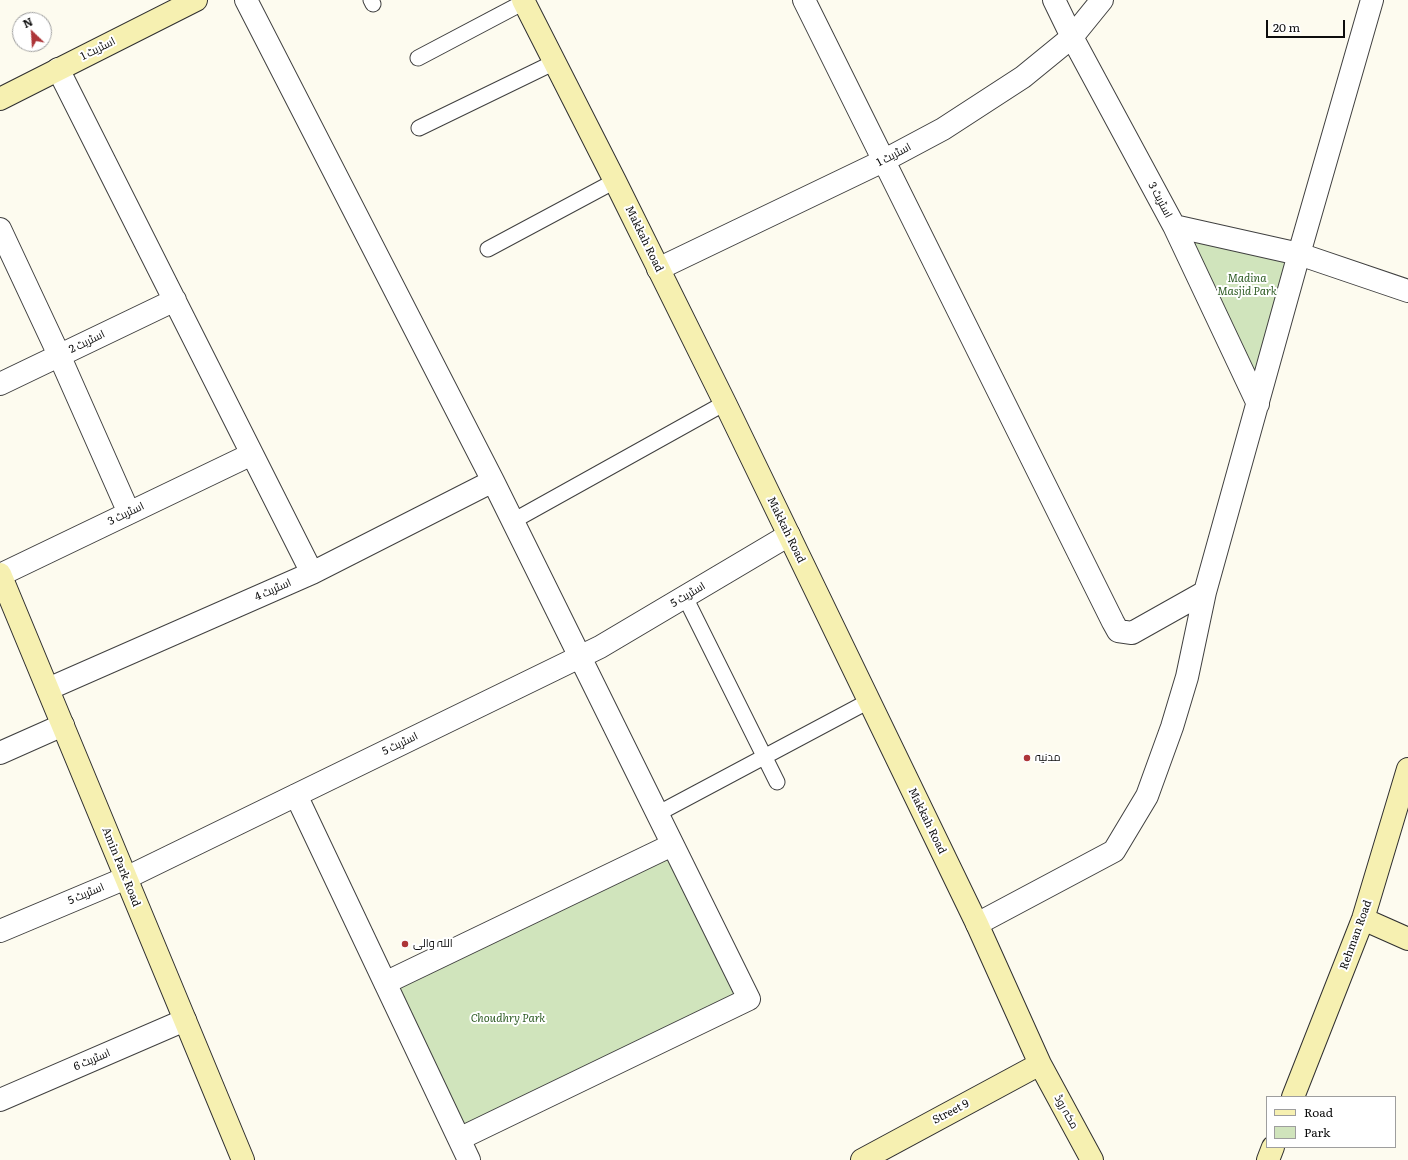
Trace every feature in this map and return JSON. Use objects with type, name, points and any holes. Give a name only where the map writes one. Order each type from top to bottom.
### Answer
[{"type":"street","name":"اسٹریٹ 1","points":[[0,99],[196,0]]},
{"type":"street","points":[[246,0],[493,481],[749,999],[459,1139]]},
{"type":"street","points":[[804,0],[1118,631],[1132,633],[1205,592]]},
{"type":"street","name":"اسٹریٹ 3","points":[[1054,0],[1174,226],[1258,404]]},
{"type":"street","name":"اسٹریٹ 1","points":[[658,269],[883,161],[943,129],[1016,81],[1072,36],[1102,0]]},
{"type":"street","points":[[977,924],[1114,852],[1147,796],[1172,727],[1187,677],[1205,592],[1299,254],[1372,0]]},
{"type":"street","name":"Makkah Road","points":[[524,1],[725,403],[977,924],[1040,1064]]},
{"type":"street","points":[[58,69],[312,573]]},
{"type":"street","points":[[1174,226],[1299,254],[1408,291]]},
{"type":"street","points":[[0,230],[59,355],[129,513]]},
{"type":"street","name":"اسٹریٹ 2","points":[[0,384],[175,300]]},
{"type":"street","name":"اسٹریٹ 3","points":[[0,574],[252,454]]},
{"type":"street","name":"اسٹریٹ 4","points":[[48,689],[312,573],[493,481]]},
{"type":"street","name":"اسٹریٹ 5","points":[[0,931],[126,878],[600,647],[789,535]]},
{"type":"street","name":"Amin Park Road","points":[[0,574],[243,1160]]},
{"type":"street","points":[[0,753],[63,725]]},
{"type":"street","name":"Rehman Road","points":[[1293,1096],[1363,919],[1408,769]]},
{"type":"street","points":[[296,795],[469,1160]]},
{"type":"street","points":[[385,983],[672,845]]},
{"type":"street","points":[[1363,919],[1408,939]]},
{"type":"street","name":"اسٹریٹ 6","points":[[0,1100],[185,1020]]},
{"type":"street","name":"Street 9","points":[[862,1160],[1040,1064]]},
{"type":"street","name":"مکہ روڈ","points":[[1040,1064],[1092,1160]]},
{"type":"street","points":[[1268,1160],[1273,1148]]},
{"type":"lane","points":[[418,58],[524,1]]},
{"type":"lane","points":[[419,128],[555,62]]},
{"type":"lane","points":[[488,249],[615,181]]},
{"type":"lane","points":[[513,521],[725,403]]},
{"type":"lane","points":[[685,597],[777,782]]},
{"type":"lane","points":[[657,814],[869,701]]},
{"type":"green space","name":"Madina Masjid Park","points":[[1174,226],[1299,254],[1258,404]]},
{"type":"green space","name":"Choudhry Park","points":[[672,845],[749,999],[459,1139],[385,983]]},
{"type":"place","name":"مدنیہ","points":[[1027,758]]},
{"type":"place","name":"اللہ والی","points":[[405,944]]}]
